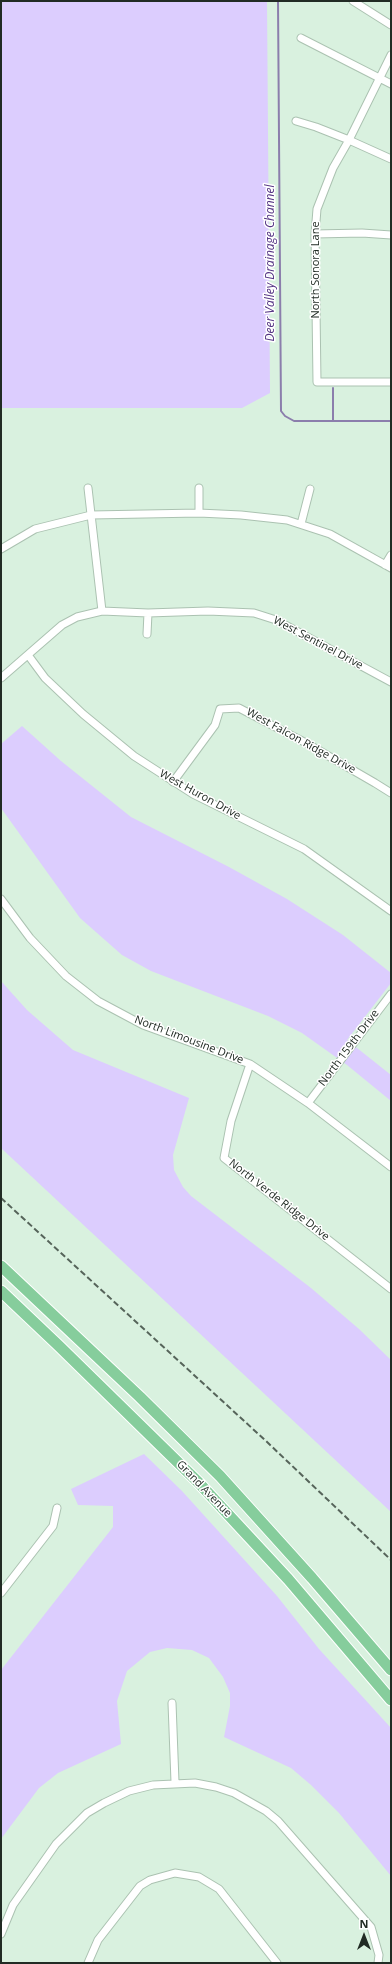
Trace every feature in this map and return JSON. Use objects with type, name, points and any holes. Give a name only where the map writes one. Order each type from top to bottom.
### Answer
[{"type":"highway","name":"Grand Avenue","points":[[1,1266],[140,1397],[220,1476],[312,1578],[391,1670]]},
{"type":"highway","name":"Grand Avenue","points":[[1,1292],[70,1356],[204,1488],[288,1579],[391,1700]]},
{"type":"street","points":[[353,1],[391,25]]},
{"type":"street","points":[[301,38],[391,84]]},
{"type":"street","name":"North Sonora Lane","points":[[391,55],[349,140],[333,168],[317,208],[315,234],[317,382],[391,382]]},
{"type":"street","points":[[296,122],[316,127],[391,158]]},
{"type":"street","points":[[315,234],[362,233],[391,235]]},
{"type":"street","points":[[88,488],[102,611]]},
{"type":"street","points":[[198,513],[199,488]]},
{"type":"street","points":[[301,524],[310,489]]},
{"type":"street","points":[[1,548],[34,529],[91,515],[198,513],[273,518],[301,524],[330,534],[388,567],[391,555]]},
{"type":"street","name":"West Sentinel Drive","points":[[1,678],[62,625],[77,617],[102,611],[208,611],[254,613],[276,620],[391,682]]},
{"type":"street","points":[[147,634],[148,612]]},
{"type":"street","name":"West Huron Drive","points":[[28,654],[45,678],[83,714],[134,756],[173,782],[304,849],[391,911]]},
{"type":"street","name":"West Falcon Ridge Drive","points":[[173,782],[215,725],[220,709],[239,708],[312,747],[391,793]]},
{"type":"street","name":"North Limousine Drive","points":[[1,899],[30,938],[66,976],[98,1001],[143,1025],[250,1064],[308,1103],[391,1167]]},
{"type":"street","name":"North 159th Drive","points":[[308,1103],[391,994]]},
{"type":"street","name":"North Verde Ridge Drive","points":[[250,1064],[231,1121],[224,1158],[391,1289]]},
{"type":"street","points":[[2,1588],[53,1526],[57,1508]]},
{"type":"street","points":[[172,1704],[174,1782]]},
{"type":"street","points":[[1,1934],[13,1905],[56,1844],[87,1814],[104,1803],[129,1791],[153,1784],[174,1782],[195,1783],[216,1787],[234,1793],[266,1811],[278,1821],[372,1927],[379,1955],[378,1963]]},
{"type":"street","points":[[88,1963],[98,1940],[140,1886],[150,1880],[174,1874],[198,1877],[219,1889],[277,1963]]},
{"type":"shaded area","points":[[1,1],[267,1],[270,393],[242,408],[1,408]]},
{"type":"shaded area","points":[[22,726],[61,761],[131,817],[229,867],[287,899],[343,935],[391,973],[391,983],[347,1040],[391,1075],[391,1101],[347,1065],[302,1033],[268,1016],[151,971],[122,955],[80,918],[1,808],[1,744]]},
{"type":"shaded area","points":[[1,981],[27,1010],[73,1050],[189,1098],[173,1155],[174,1170],[183,1187],[191,1196],[311,1288],[359,1329],[391,1360],[391,1512],[1,1148]]},
{"type":"shaded area","points":[[144,1454],[182,1491],[277,1596],[319,1649],[391,1728],[391,1876],[339,1813],[311,1785],[291,1768],[224,1737],[230,1706],[230,1693],[223,1677],[209,1658],[192,1650],[167,1648],[150,1652],[127,1671],[117,1701],[121,1744],[58,1773],[39,1788],[1,1839],[1,1670],[113,1527],[113,1506],[78,1505],[71,1489]]},
{"type":"waterway","name":"Deer Valley Drainage Channel","points":[[278,1],[281,411],[285,416],[294,421],[391,421]]},
{"type":"waterway","points":[[333,388],[333,420]]},
{"type":"railway","points":[[1,1198],[266,1441],[391,1560]]}]
